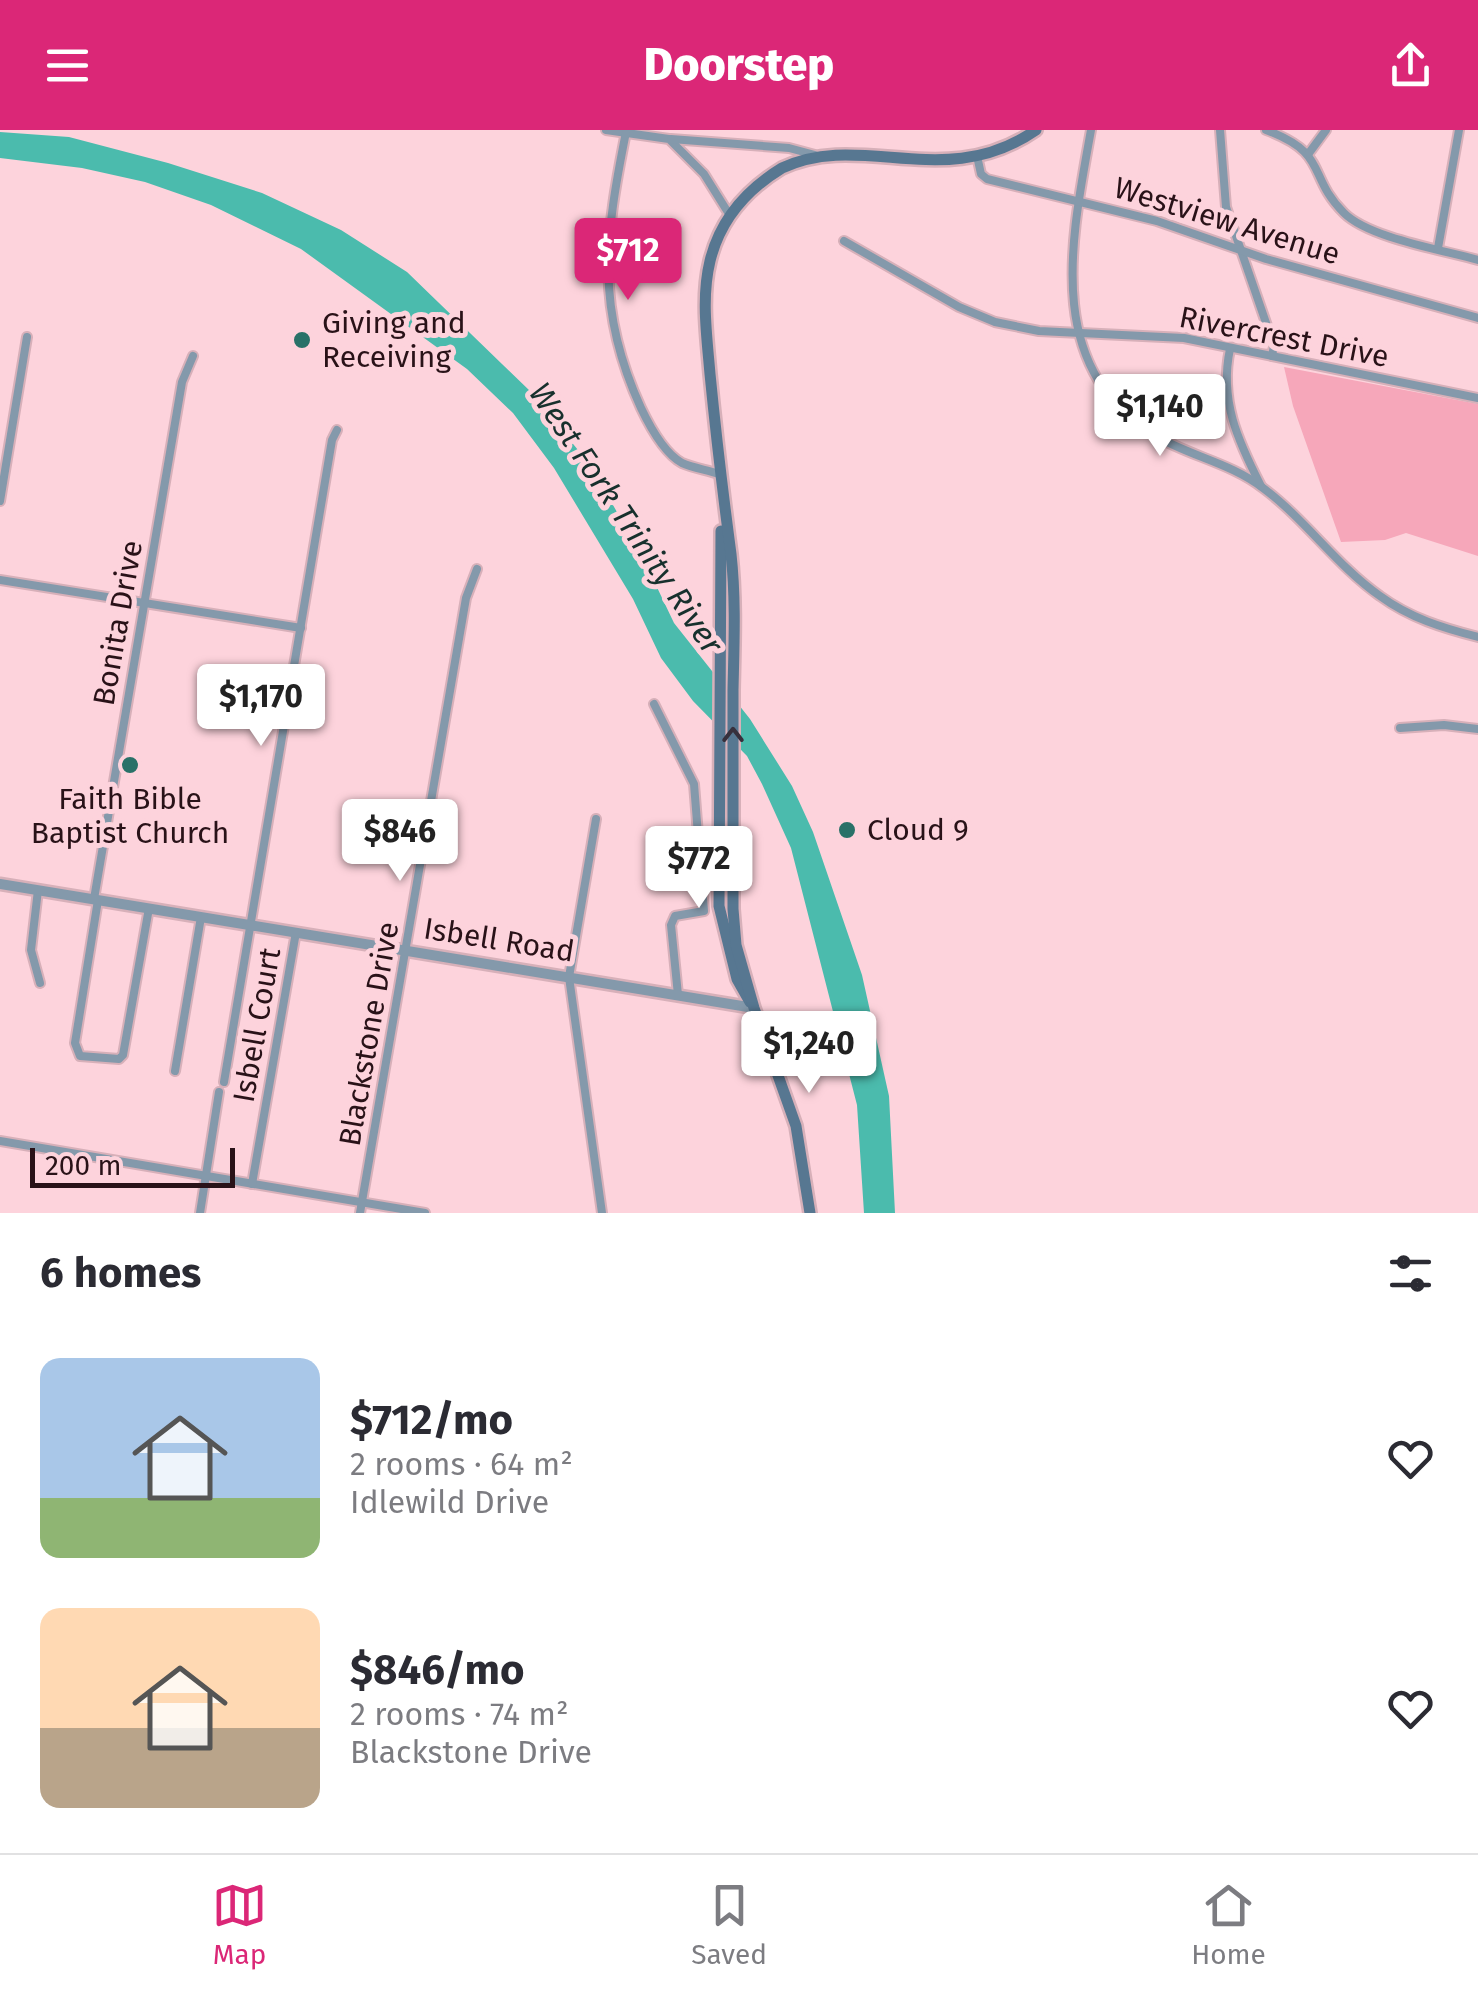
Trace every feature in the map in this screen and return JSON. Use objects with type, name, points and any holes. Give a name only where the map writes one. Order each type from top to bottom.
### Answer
[{"type":"main road","points":[[810,1213],[796,1126],[736,945],[731,554],[719,474],[706,288],[710,260],[729,214],[751,191],[784,167],[815,155],[841,151],[941,161],[977,156],[1018,143],[1036,130]]},
{"type":"main road","points":[[722,507],[722,924],[739,988],[754,1008]]},
{"type":"street","points":[[606,130],[789,148],[815,155]]},
{"type":"street","points":[[1091,130],[1078,200],[1070,284],[1079,332],[1103,387],[1130,417],[1171,444],[1262,486],[1383,598],[1436,626],[1478,637]]},
{"type":"street","points":[[1220,130],[1223,190],[1237,249],[1274,346],[1272,356]]},
{"type":"street","points":[[1266,130],[1295,142],[1309,153],[1338,206],[1355,222],[1478,260]]},
{"type":"street","points":[[1309,153],[1326,130]]},
{"type":"street","points":[[1438,248],[1458,130]]},
{"type":"street","points":[[626,132],[606,249],[610,316],[626,374],[651,430],[680,462],[719,474]]},
{"type":"street","points":[[669,139],[704,174],[729,214]]},
{"type":"street","name":"Westview Avenue","points":[[977,156],[981,174],[987,179],[1078,200],[1478,318]]},
{"type":"street","name":"Rivercrest Drive","points":[[844,242],[959,307],[995,322],[1039,331],[1144,333],[1478,398]]},
{"type":"street","points":[[0,501],[27,337]]},
{"type":"street","points":[[1230,349],[1226,393],[1231,418],[1262,486]]},
{"type":"street","name":"Bonita Drive","points":[[96,900],[182,382],[193,356]]},
{"type":"street","points":[[224,1082],[332,440],[337,430]]},
{"type":"street","name":"Blackstone Drive","points":[[360,1213],[466,598],[477,569]]},
{"type":"street","points":[[0,580],[301,628]]},
{"type":"street","points":[[654,704],[694,784],[700,842],[704,911],[675,916],[670,925],[678,995]]},
{"type":"street","points":[[1400,728],[1444,724],[1478,729]]},
{"type":"street","points":[[596,819],[570,977],[602,1213]]},
{"type":"street","name":"Isbell Road","points":[[0,884],[754,1008]]},
{"type":"street","points":[[38,890],[31,950],[40,983]]},
{"type":"street","points":[[96,900],[74,1043],[80,1056],[90,1059],[119,1060],[123,1055],[149,908]]},
{"type":"street","points":[[175,1071],[201,917]]},
{"type":"street","name":"Isbell Court","points":[[252,1184],[296,932]]},
{"type":"street","points":[[200,1213],[219,1092]]},
{"type":"street","points":[[0,1141],[424,1213]]},
{"type":"shaded area","points":[[0,132],[69,137],[168,163],[262,193],[341,230],[407,272],[530,391],[591,466],[674,623],[750,719],[792,786],[813,832],[862,975],[889,1096],[895,1213],[864,1213],[857,1105],[791,848],[762,784],[747,756],[693,701],[661,658],[633,599],[554,468],[513,413],[467,369],[301,249],[211,205],[145,182],[82,168],[0,158]]},
{"type":"shaded area","points":[[1284,367],[1478,404],[1478,556],[1406,533],[1385,540],[1341,542],[1293,406]]},
{"type":"place","name":"Giving and Receiving","points":[[302,340]]},
{"type":"place","name":"Faith Bible Baptist Church","points":[[130,765]]},
{"type":"place","name":"Cloud 9","points":[[847,830]]},
{"type":"water label","name":"West Fork Trinity River","points":[[626,518]]}]
